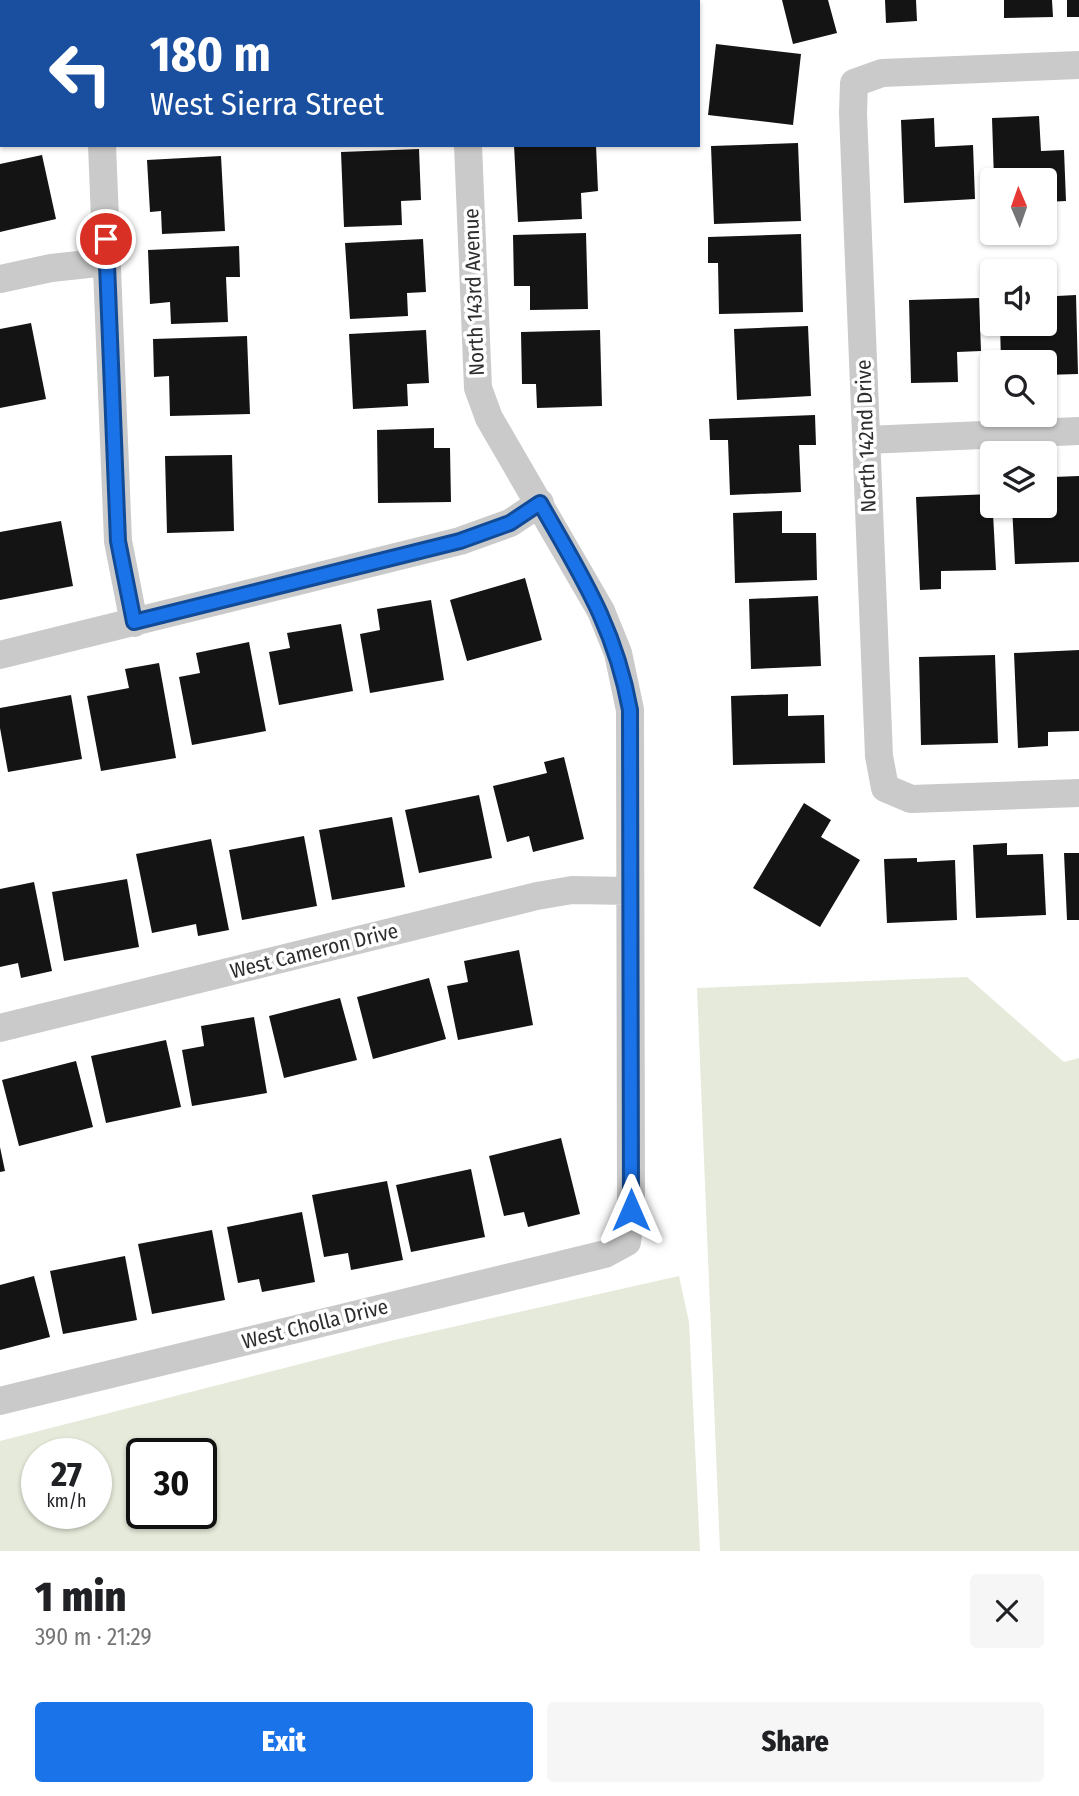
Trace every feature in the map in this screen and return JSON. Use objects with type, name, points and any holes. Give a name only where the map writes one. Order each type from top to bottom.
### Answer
[{"type":"street","name":"North 142nd Drive","points":[[1079,65],[882,73],[854,83],[879,756],[885,788],[911,799],[1079,793]]},
{"type":"street","points":[[102,147],[118,541],[134,622]]},
{"type":"street","name":"North 143rd Avenue","points":[[468,147],[478,388],[489,418],[601,611],[624,675],[632,748],[631,1210],[626,1242]]},
{"type":"street","points":[[0,279],[51,268],[107,262]]},
{"type":"street","points":[[866,440],[1079,431]]},
{"type":"street","points":[[0,655],[460,541],[510,523],[540,503]]},
{"type":"street","name":"West Cameron Drive","points":[[0,1028],[537,896],[572,890],[630,891]]},
{"type":"street","name":"West Cholla Drive","points":[[0,1401],[605,1254],[626,1242]]},
{"type":"green space","points":[[967,977],[1064,1062],[1079,1058],[1079,1551],[720,1551],[697,988]]},
{"type":"green space","points":[[679,1276],[689,1322],[700,1551],[0,1551],[0,1441],[390,1341]]},
{"type":"building","points":[[782,0],[828,0],[837,33],[793,44]]},
{"type":"building","points":[[885,0],[916,0],[917,21],[886,23]]},
{"type":"building","points":[[1004,0],[1052,0],[1053,17],[1004,18]]},
{"type":"building","points":[[1067,0],[1079,0],[1079,17],[1067,17]]},
{"type":"building","points":[[716,44],[801,54],[793,125],[708,115]]},
{"type":"building","points":[[1039,116],[1041,151],[1064,150],[1066,201],[1057,201],[1057,168],[994,168],[992,118]]},
{"type":"building","points":[[934,118],[935,147],[973,145],[975,199],[904,203],[901,120]]},
{"type":"building","points":[[798,143],[801,221],[714,224],[711,146]]},
{"type":"building","points":[[514,147],[596,147],[598,191],[581,193],[582,219],[518,222]]},
{"type":"building","points":[[419,149],[421,200],[401,201],[402,225],[344,227],[341,152]]},
{"type":"building","points":[[42,155],[56,219],[0,232],[0,164]]},
{"type":"building","points":[[221,156],[225,231],[162,234],[161,211],[150,212],[147,160]]},
{"type":"building","points":[[586,233],[588,309],[530,310],[530,286],[514,286],[513,235]]},
{"type":"building","points":[[801,234],[803,312],[719,314],[718,263],[708,263],[708,237]]},
{"type":"building","points":[[423,239],[426,292],[407,293],[408,316],[350,319],[345,243]]},
{"type":"building","points":[[239,246],[240,277],[226,277],[228,322],[171,324],[170,302],[150,304],[148,250]]},
{"type":"building","points":[[1076,295],[1078,374],[1057,375],[1057,350],[1001,350],[1000,336],[1057,336],[1057,296]]},
{"type":"building","points":[[979,298],[981,350],[957,352],[958,382],[911,383],[909,300]]},
{"type":"building","points":[[31,323],[46,399],[0,408],[0,329]]},
{"type":"building","points":[[808,326],[811,396],[737,400],[734,329]]},
{"type":"building","points":[[426,330],[429,383],[407,384],[408,406],[353,409],[349,334]]},
{"type":"building","points":[[600,330],[602,406],[537,408],[536,384],[522,384],[521,332]]},
{"type":"building","points":[[247,336],[250,414],[170,416],[169,376],[154,377],[153,339]]},
{"type":"building","points":[[815,415],[816,445],[799,445],[801,492],[730,495],[728,440],[710,440],[709,419]]},
{"type":"building","points":[[434,428],[434,448],[450,448],[451,502],[378,503],[377,430]]},
{"type":"building","points":[[232,455],[234,531],[167,533],[165,456]]},
{"type":"building","points":[[1079,476],[1079,562],[1015,564],[1013,518],[1057,518],[1057,477]]},
{"type":"building","points":[[980,494],[980,518],[993,518],[996,570],[941,571],[941,589],[920,590],[916,497]]},
{"type":"building","points":[[782,511],[782,533],[816,533],[817,580],[735,583],[733,513]]},
{"type":"building","points":[[61,521],[73,586],[0,600],[0,532]]},
{"type":"building","points":[[525,578],[542,640],[467,661],[450,600]]},
{"type":"building","points":[[818,596],[821,666],[751,669],[749,599]]},
{"type":"building","points":[[431,600],[444,680],[370,693],[360,634],[380,630],[377,609]]},
{"type":"building","points":[[341,624],[353,691],[279,705],[269,652],[290,648],[287,633]]},
{"type":"building","points":[[249,642],[266,731],[192,745],[179,677],[200,673],[196,653]]},
{"type":"building","points":[[1079,650],[1079,731],[1048,732],[1048,746],[1018,748],[1014,653]]},
{"type":"building","points":[[995,655],[998,743],[921,745],[919,657]]},
{"type":"building","points":[[159,663],[176,758],[101,771],[87,696],[129,688],[125,669]]},
{"type":"building","points":[[788,694],[788,716],[824,715],[825,763],[733,765],[731,696]]},
{"type":"building","points":[[71,695],[82,759],[8,772],[0,728],[0,708]]},
{"type":"building","points":[[564,757],[584,839],[533,852],[529,836],[507,842],[493,786],[547,773],[544,762]]},
{"type":"building","points":[[479,795],[492,858],[419,873],[405,810]]},
{"type":"building","points":[[804,803],[831,820],[821,837],[860,860],[820,927],[753,888]]},
{"type":"building","points":[[392,817],[405,887],[332,900],[319,830]]},
{"type":"building","points":[[304,836],[317,906],[242,920],[229,850]]},
{"type":"building","points":[[211,839],[229,930],[198,936],[196,924],[152,933],[136,854]]},
{"type":"building","points":[[1007,843],[1007,855],[1043,854],[1046,915],[976,918],[973,845]]},
{"type":"building","points":[[1064,853],[1079,853],[1079,920],[1067,920]]},
{"type":"building","points":[[917,858],[917,862],[955,860],[957,920],[887,923],[884,859]]},
{"type":"building","points":[[127,879],[139,947],[64,961],[52,892]]},
{"type":"building","points":[[34,882],[52,971],[21,978],[18,963],[0,967],[0,889]]},
{"type":"building","points":[[519,950],[533,1025],[458,1040],[447,986],[468,982],[464,961]]},
{"type":"building","points":[[429,978],[446,1039],[373,1059],[357,997]]},
{"type":"building","points":[[340,998],[357,1060],[284,1078],[269,1016]]},
{"type":"building","points":[[254,1017],[267,1093],[192,1106],[182,1050],[204,1046],[201,1026]]},
{"type":"building","points":[[166,1040],[181,1107],[106,1123],[91,1056]]},
{"type":"building","points":[[76,1061],[93,1127],[19,1146],[2,1080]]},
{"type":"building","points":[[561,1138],[580,1214],[528,1227],[524,1212],[504,1216],[489,1156]]},
{"type":"building","points":[[0,1147],[5,1171],[0,1172]]},
{"type":"building","points":[[471,1169],[485,1237],[411,1252],[396,1185]]},
{"type":"building","points":[[387,1181],[403,1260],[351,1270],[348,1253],[324,1257],[312,1195]]},
{"type":"building","points":[[302,1212],[315,1282],[262,1292],[259,1279],[238,1283],[227,1227]]},
{"type":"building","points":[[212,1230],[225,1300],[152,1314],[138,1244]]},
{"type":"building","points":[[125,1256],[137,1320],[63,1334],[50,1271]]},
{"type":"building","points":[[34,1276],[50,1337],[0,1350],[0,1285]]},
{"type":"route","points":[[106,239],[118,541],[121,568],[134,622],[460,541],[510,523],[540,503],[601,611],[624,675],[630,710],[632,748],[631,1210]]}]
